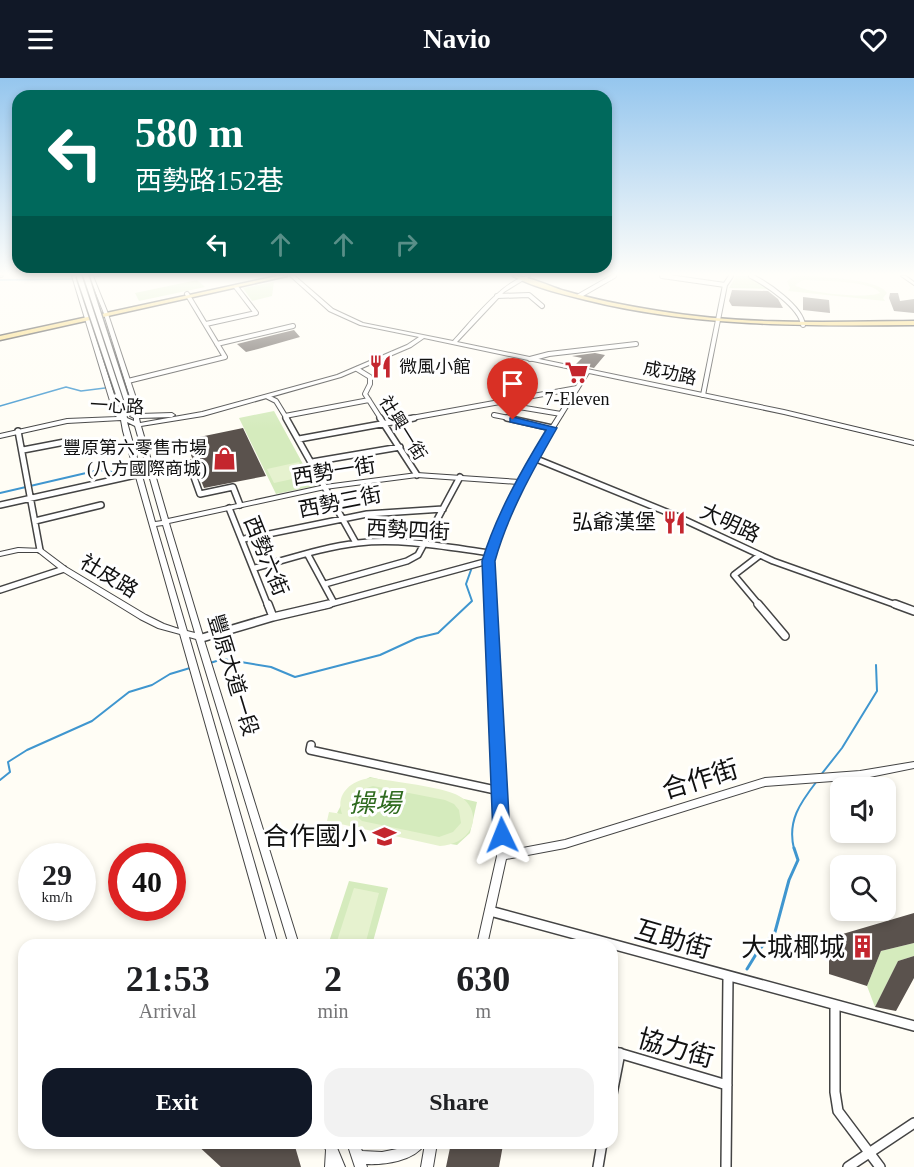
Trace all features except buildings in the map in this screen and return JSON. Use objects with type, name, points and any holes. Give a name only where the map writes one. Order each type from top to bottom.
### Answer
[{"type":"main road","points":[[0,336],[40,327]]},
{"type":"street","name":"豐原大道一段","points":[[90,327],[117,414],[122,418]]},
{"type":"street","points":[[97,327],[124,402]]},
{"type":"street","points":[[103,327],[124,402]]},
{"type":"street","name":"豐原大道一段","points":[[110,327],[137,410],[138,425],[165,522],[292,939]]},
{"type":"street","points":[[128,381],[225,357],[208,327]]},
{"type":"street","points":[[217,344],[290,327]]},
{"type":"street","name":"成功路","points":[[382,327],[703,395],[914,443]]},
{"type":"street","points":[[454,343],[469,327]]},
{"type":"street","points":[[703,395],[717,327]]},
{"type":"street","name":"一心路","points":[[0,436],[68,421],[122,418],[138,425],[195,415],[268,397],[357,369],[423,337]]},
{"type":"street","points":[[530,359],[549,354],[636,344]]},
{"type":"street","name":"社興一街","points":[[357,369],[370,377],[366,394],[417,476]]},
{"type":"street","points":[[483,939],[502,856],[489,557],[495,538],[534,458],[588,371]]},
{"type":"street","points":[[299,439],[577,388]]},
{"type":"street","points":[[268,397],[276,401],[299,439],[356,543]]},
{"type":"street","points":[[285,416],[369,400]]},
{"type":"street","name":"豐原大道一段","points":[[124,402],[136,415]]},
{"type":"street","name":"豐原大道一段","points":[[124,402],[122,418],[140,474],[271,939]]},
{"type":"street","points":[[519,407],[561,414]]},
{"type":"street","points":[[122,418],[136,415],[195,415]]},
{"type":"street","points":[[494,415],[552,428]]},
{"type":"street","points":[[0,554],[18,550],[40,550],[18,431]]},
{"type":"street","points":[[23,450],[70,441]]},
{"type":"street","points":[[312,462],[400,447]]},
{"type":"street","name":"大明路","points":[[534,458],[674,515],[760,555],[820,579],[914,611]]},
{"type":"street","points":[[189,463],[200,494],[232,487],[240,505]]},
{"type":"street","points":[[0,506],[140,474]]},
{"type":"street","name":"西勢一街","points":[[153,525],[325,487],[417,476],[523,482]]},
{"type":"street","points":[[325,584],[407,561],[418,555],[460,477]]},
{"type":"street","points":[[35,521],[100,505]]},
{"type":"street","name":"西勢六街","points":[[229,508],[244,539],[273,617]]},
{"type":"street","name":"西勢三街","points":[[244,539],[342,516],[407,508],[443,509]]},
{"type":"street","name":"西勢四街","points":[[255,568],[356,543],[424,544],[489,557]]},
{"type":"street","name":"社皮路","points":[[40,550],[64,569],[143,617],[161,626],[202,638]]},
{"type":"street","points":[[309,555],[334,603]]},
{"type":"street","points":[[760,555],[734,575],[785,636]]},
{"type":"street","points":[[202,638],[273,617],[334,603],[489,557]]},
{"type":"street","points":[[0,590],[64,569]]},
{"type":"street","points":[[311,745],[310,750],[500,792]]},
{"type":"street","name":"合作街","points":[[502,856],[565,844],[765,782],[861,774],[914,765]]},
{"type":"street","name":"互助街","points":[[490,911],[595,939]]},
{"type":"street","name":"互助街","points":[[618,945],[914,1026]]},
{"type":"street","points":[[726,1167],[728,977]]},
{"type":"street","points":[[835,1006],[835,1092],[838,1111],[880,1167]]},
{"type":"street","name":"協力街","points":[[618,1053],[728,1085]]},
{"type":"street","points":[[848,1167],[871,1154],[914,1123]]},
{"type":"street","points":[[330,1149],[331,1167]]},
{"type":"street","points":[[331,1149],[339,1167]]},
{"type":"street","points":[[359,1162],[393,1157],[408,1149]]},
{"type":"street","points":[[426,1167],[430,1149]]},
{"type":"street","points":[[597,1167],[601,1149]]},
{"type":"green space","points":[[274,411],[315,486],[276,494],[239,418]]},
{"type":"green space","points":[[299,462],[306,476],[274,483],[267,469]]},
{"type":"green space","name":"操場","points":[[370,777],[477,802],[470,833],[457,845],[377,830],[348,820],[337,813],[350,788]]},
{"type":"green space","points":[[364,779],[417,785],[459,796],[466,802],[473,814],[471,828],[458,841],[440,846],[327,821],[329,812],[342,814],[341,800],[346,789]],"holes":[[[373,786],[445,800],[454,804],[459,810],[461,823],[453,832],[439,837],[362,821],[352,812],[352,800],[360,790]]]},
{"type":"green space","name":"操場","points":[[349,881],[388,888],[374,939],[330,939]]},
{"type":"green space","points":[[354,888],[379,893],[367,939],[338,939]]},
{"type":"green space","points":[[914,943],[914,956],[898,961],[875,1007],[867,986],[881,951]]},
{"type":"waterway","points":[[0,406],[66,387],[81,391],[105,388]]},
{"type":"waterway","points":[[0,493],[99,470],[119,473]]},
{"type":"waterway","points":[[210,663],[223,659],[271,667],[295,677],[380,655],[417,638],[438,633],[472,601],[466,584],[471,570]]},
{"type":"waterway","points":[[820,776],[842,748],[877,691],[876,665]]},
{"type":"waterway","points":[[0,780],[10,772],[8,762],[27,750],[92,721],[129,692],[152,685],[170,674],[190,668]]},
{"type":"waterway","points":[[794,849],[792,830],[796,813],[817,781]]},
{"type":"waterway","points":[[747,969],[758,951],[775,932],[789,880],[798,860],[794,848]]},
{"type":"place","name":"微風小館","points":[[381,367]]},
{"type":"place","name":"7-Eleven","points":[[577,373]]},
{"type":"place","name":"豐原第六零售市場 (八方國際商城)","points":[[225,458]]},
{"type":"place","name":"弘爺漢堡","points":[[674,522]]},
{"type":"place","name":"合作國小","points":[[385,836]]},
{"type":"place","name":"大城椰城","points":[[863,947]]},
{"type":"route","points":[[502,835],[488,561],[495,538],[528,468],[552,428],[513,420]]}]
